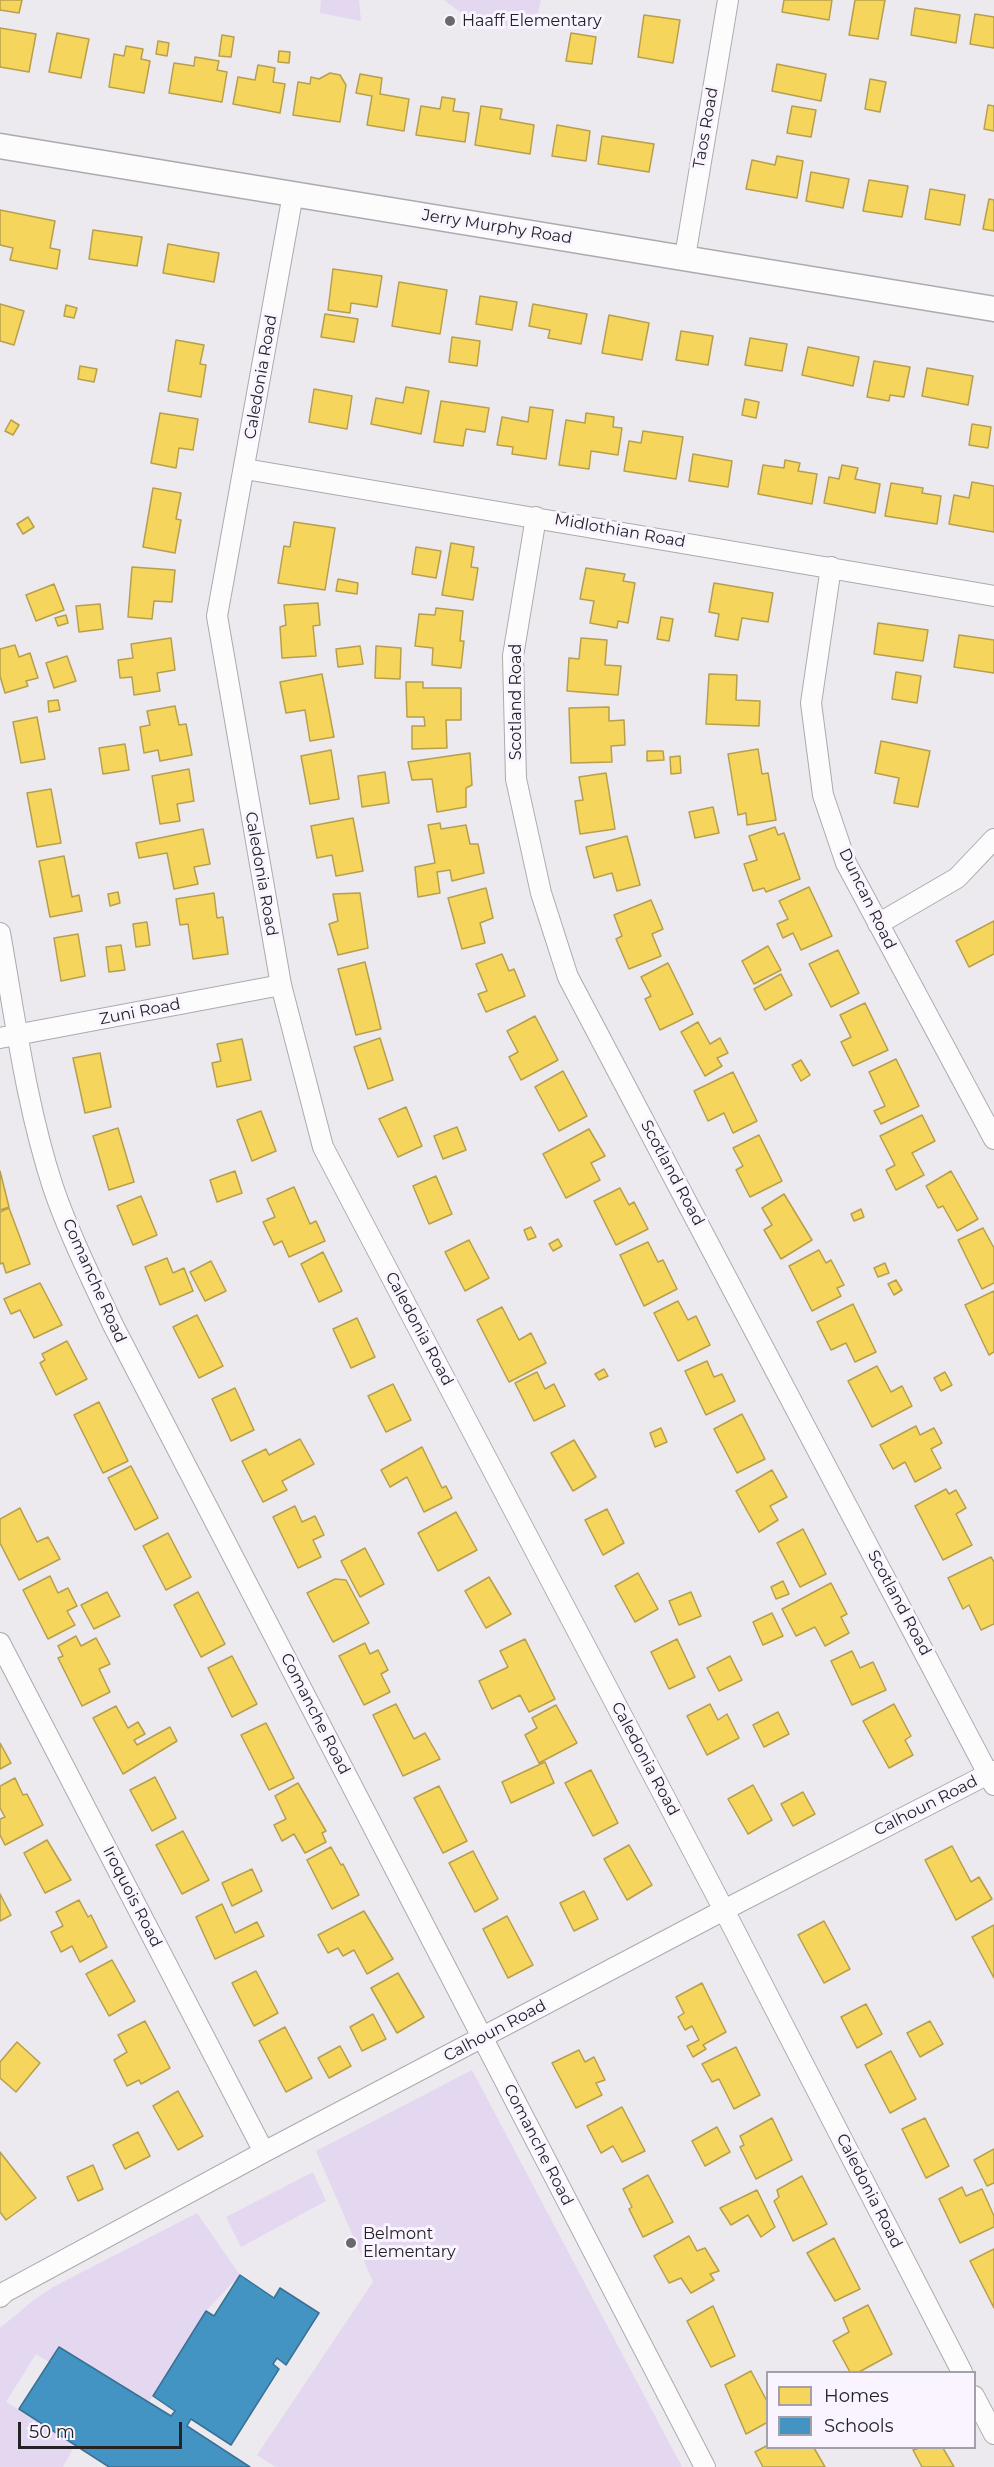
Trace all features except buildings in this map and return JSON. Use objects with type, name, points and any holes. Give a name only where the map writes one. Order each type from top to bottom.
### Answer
[{"type":"street","name":"Taos Road","points":[[685,257],[728,0]]},
{"type":"street","name":"Jerry Murphy Road","points":[[0,146],[994,309]]},
{"type":"street","name":"Caledonia Road","points":[[293,194],[217,616],[281,985],[323,1147],[724,1910],[961,2371]]},
{"type":"street","name":"Midlothian Road","points":[[245,469],[994,596]]},
{"type":"street","name":"Scotland Road","points":[[536,517],[513,656],[516,779],[541,893],[568,976],[992,1776]]},
{"type":"street","name":"Duncan Road","points":[[831,567],[811,703],[823,795],[846,863],[994,1139]]},
{"type":"street","points":[[878,924],[957,878],[994,839]]},
{"type":"street","name":"Comanche Road","points":[[0,933],[9,1036],[53,1187],[99,1295],[705,2467]]},
{"type":"street","name":"Zuni Road","points":[[9,1036],[281,985]]},
{"type":"street","name":"Iroquois Road","points":[[0,1643],[264,2152]]},
{"type":"street","name":"Calhoun Road","points":[[2,2291],[724,1910],[992,1776]]},
{"type":"street","points":[[976,2398],[994,2434]]},
{"type":"shaded area","points":[[321,0],[359,0],[361,21],[320,13]]},
{"type":"shaded area","points":[[444,0],[541,0],[537,17],[528,24],[511,27],[464,15]]},
{"type":"shaded area","points":[[472,2070],[682,2467],[275,2467],[257,2455],[373,2282],[316,2151]]},
{"type":"shaded area","points":[[313,2172],[326,2201],[241,2247],[226,2217]]},
{"type":"shaded area","points":[[197,2213],[240,2275],[206,2311],[149,2402],[59,2347],[49,2362],[36,2354],[6,2402],[75,2445],[63,2467],[0,2467],[0,2328],[35,2299],[55,2286]]},
{"type":"place","name":"Haaff Elementary","points":[[450,21]]},
{"type":"place","name":"Belmont Elementary","points":[[351,2243]]}]
